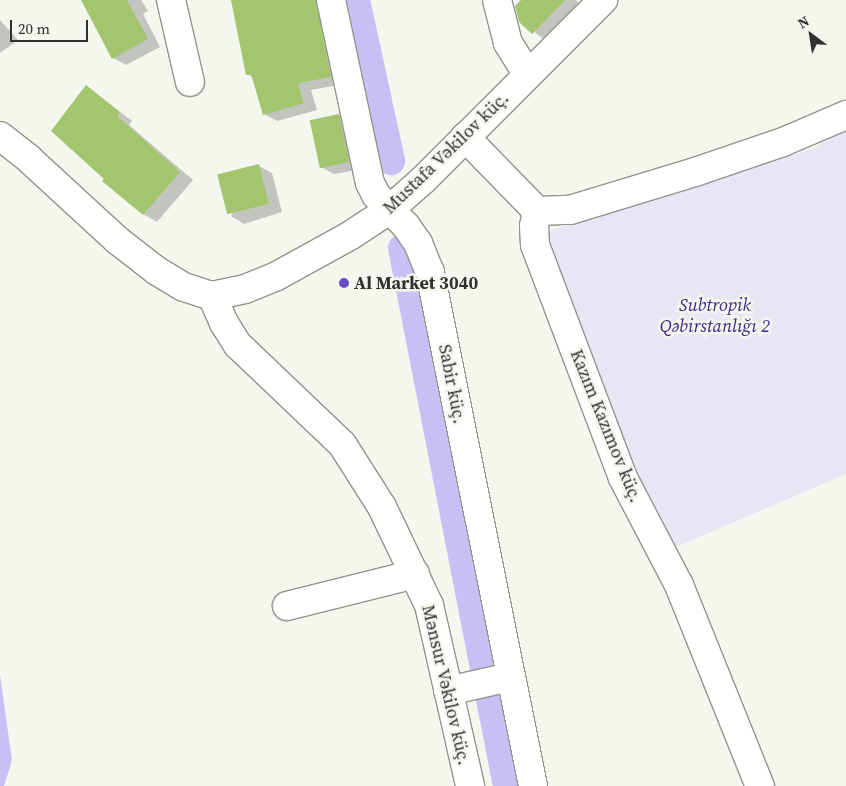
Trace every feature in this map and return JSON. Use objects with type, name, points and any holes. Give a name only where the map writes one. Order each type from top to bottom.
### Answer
[{"type":"street","points":[[171,0],[190,82]]},
{"type":"street","name":"Sabir küç.","points":[[331,0],[370,183],[389,210],[406,226],[418,243],[430,272],[533,786]]},
{"type":"street","points":[[497,0],[508,43],[528,74]]},
{"type":"street","name":"Mustafa Vəkilov küç.","points":[[212,296],[245,289],[275,277],[351,235],[389,210],[423,180],[604,0]]},
{"type":"street","points":[[465,137],[537,211],[570,210],[695,172],[783,142],[846,115]]},
{"type":"street","points":[[0,136],[29,159],[117,240],[157,272],[184,287],[212,296]]},
{"type":"street","name":"Kazım Kazımov küç.","points":[[537,211],[534,226],[535,245],[623,478],[679,585],[760,786]]},
{"type":"street","name":"Mənsur Vəkilov küç.","points":[[212,296],[224,323],[238,345],[342,444],[382,506],[429,605],[470,786]]},
{"type":"street","points":[[287,606],[415,574]]},
{"type":"street","points":[[448,691],[510,677]]},
{"type":"green space","name":"Subtropik Qəbirstanlığı 2","points":[[846,130],[846,474],[674,548],[631,469],[546,232],[812,149]]},
{"type":"shaded area","points":[[0,675],[12,760],[4,786],[0,786]]},
{"type":"building","points":[[81,0],[127,0],[148,39],[112,59]]},
{"type":"building","points":[[231,0],[316,0],[331,77],[298,83],[304,103],[263,115],[251,74],[246,75]]},
{"type":"building","points":[[521,0],[565,0],[532,34],[519,22],[515,6]]},
{"type":"building","points":[[86,85],[120,112],[117,116],[180,172],[143,215],[102,181],[104,179],[51,131]]},
{"type":"building","points":[[339,114],[349,162],[320,168],[310,120]]},
{"type":"building","points":[[259,164],[269,204],[227,214],[217,174]]},
{"type":"waterway","points":[[356,0],[391,161]]},
{"type":"waterway","points":[[402,248],[507,786]]},
{"type":"place","name":"Al Market 3040","points":[[344,283]]}]
